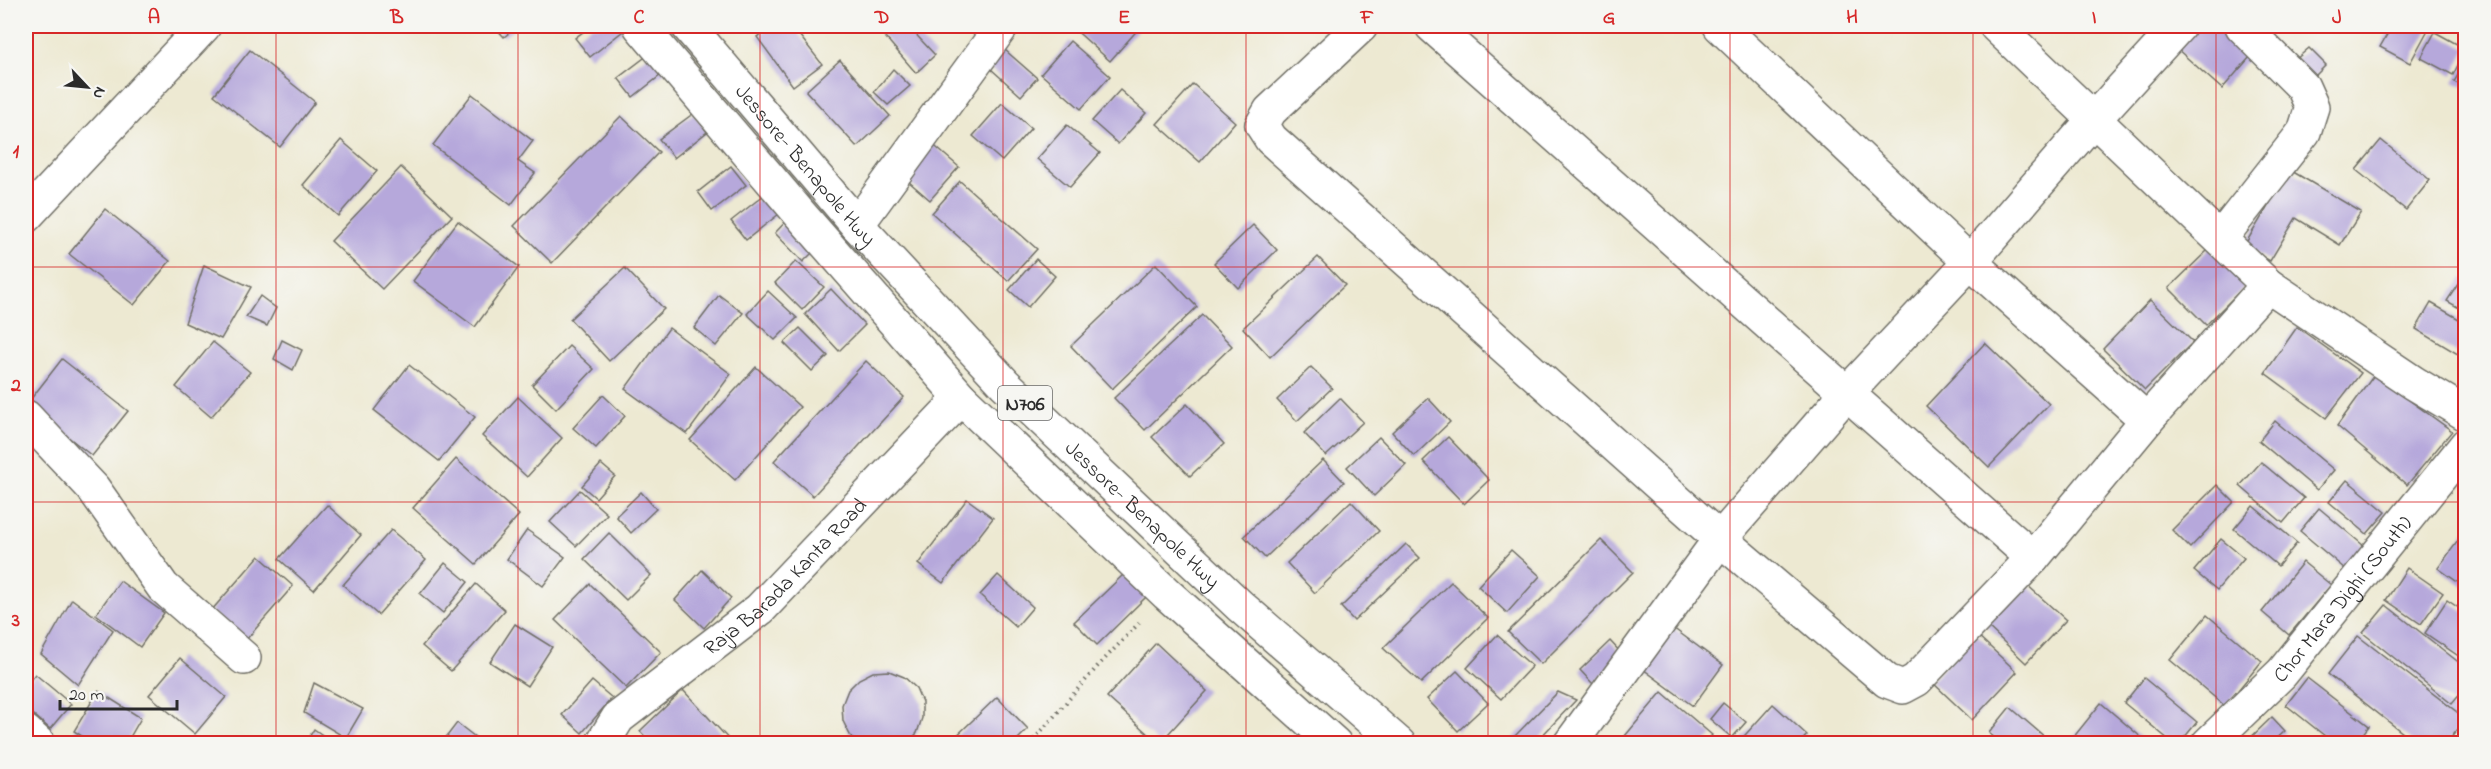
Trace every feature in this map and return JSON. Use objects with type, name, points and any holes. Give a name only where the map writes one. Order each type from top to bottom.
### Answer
[{"type":"main road","points":[[26,216],[204,26]]},
{"type":"main road","name":"Jessore- Benapole Hwy","points":[[640,26],[961,398],[1167,594],[1335,744]]},
{"type":"main road","name":"Jessore- Benapole Hwy","points":[[688,26],[857,225],[1005,384],[1240,606],[1399,744]]},
{"type":"main road","points":[[857,225],[1002,26]]},
{"type":"main road","points":[[1361,26],[1270,111],[1262,125],[1271,139],[1720,539],[1887,681],[1903,687],[1916,680],[2033,558],[2147,420],[2268,285]]},
{"type":"main road","points":[[1432,26],[2033,558]]},
{"type":"main road","points":[[1720,26],[1970,262],[2147,420]]},
{"type":"main road","points":[[1996,26],[2268,285],[2466,414]]},
{"type":"main road","points":[[1570,744],[1720,539],[1846,394],[1970,262],[2095,118],[2179,26]]},
{"type":"main road","points":[[2220,239],[2304,132],[2312,107],[2303,87],[2242,26]]},
{"type":"main road","name":"Raja Barada Kanta Road","points":[[602,744],[618,718],[760,609],[961,398]]},
{"type":"main road","points":[[26,417],[93,488],[163,587],[244,658]]},
{"type":"main road","name":"Chor Mara Dighi (South)","points":[[2208,744],[2282,673],[2462,456]]},
{"type":"main road","points":[[26,732],[39,744]]},
{"type":"path","points":[[1030,744],[1096,667],[1167,594]]},
{"type":"building","points":[[494,26],[518,26],[504,37]]},
{"type":"building","points":[[591,26],[620,26],[623,31],[590,57],[575,38]]},
{"type":"building","points":[[771,26],[792,26],[822,64],[793,86],[757,37]]},
{"type":"building","points":[[885,26],[908,26],[935,55],[916,73],[880,31]]},
{"type":"building","points":[[1071,26],[1141,26],[1110,61]]},
{"type":"building","points":[[2196,26],[2230,26],[2257,49],[2222,89],[2176,48]]},
{"type":"building","points":[[2392,26],[2429,28],[2410,63],[2380,47]]},
{"type":"building","points":[[2435,32],[2466,49],[2453,75],[2421,58]]},
{"type":"building","points":[[1070,41],[1110,76],[1081,109],[1041,74]]},
{"type":"building","points":[[997,43],[1037,78],[1021,96],[981,60]]},
{"type":"building","points":[[2309,48],[2326,65],[2312,79],[2294,61]]},
{"type":"building","points":[[250,50],[315,102],[280,147],[214,95]]},
{"type":"building","points":[[652,52],[666,71],[633,97],[618,78]]},
{"type":"building","points":[[840,60],[890,116],[857,147],[806,91]]},
{"type":"building","points":[[2466,61],[2466,88],[2454,82]]},
{"type":"building","points":[[893,69],[910,86],[888,105],[874,92]]},
{"type":"building","points":[[1193,84],[1235,122],[1200,162],[1157,124]]},
{"type":"building","points":[[1120,90],[1146,113],[1118,144],[1092,121]]},
{"type":"building","points":[[472,94],[533,141],[518,161],[535,173],[511,205],[433,145]]},
{"type":"building","points":[[1002,103],[1031,128],[1002,161],[973,136]]},
{"type":"building","points":[[694,113],[707,132],[674,158],[659,139]]},
{"type":"building","points":[[621,116],[659,152],[552,263],[514,226]]},
{"type":"building","points":[[1067,125],[1100,153],[1070,187],[1037,159]]},
{"type":"building","points":[[341,140],[377,171],[338,216],[303,185]]},
{"type":"building","points":[[2381,140],[2430,180],[2406,210],[2356,170]]},
{"type":"building","points":[[930,142],[959,167],[930,200],[901,175]]},
{"type":"building","points":[[731,166],[746,185],[712,211],[698,192]]},
{"type":"building","points":[[401,167],[452,216],[382,289],[331,241]]},
{"type":"building","points":[[2290,170],[2361,212],[2340,245],[2296,218],[2270,261],[2244,246]]},
{"type":"building","points":[[960,181],[1037,249],[1008,281],[932,213]]},
{"type":"building","points":[[764,195],[779,214],[746,240],[731,221]]},
{"type":"building","points":[[105,209],[170,261],[134,305],[69,254]]},
{"type":"building","points":[[790,217],[819,246],[803,262],[775,233]]},
{"type":"building","points":[[458,221],[519,267],[475,327],[413,281]]},
{"type":"building","points":[[1253,225],[1277,250],[1238,288],[1214,263]]},
{"type":"building","points":[[2210,248],[2246,285],[2206,325],[2169,288]]},
{"type":"building","points":[[1318,257],[1345,285],[1270,357],[1243,328]]},
{"type":"building","points":[[1036,259],[1055,276],[1028,307],[1009,290]]},
{"type":"building","points":[[796,261],[824,287],[802,310],[775,283]]},
{"type":"building","points":[[1156,264],[1197,307],[1112,389],[1071,346]]},
{"type":"building","points":[[204,265],[251,287],[221,339],[185,323]]},
{"type":"building","points":[[625,268],[664,309],[609,361],[570,319]]},
{"type":"building","points":[[2462,278],[2466,280],[2466,312],[2447,301]]},
{"type":"building","points":[[831,289],[865,325],[839,351],[805,314]]},
{"type":"building","points":[[768,291],[797,318],[775,340],[747,314]]},
{"type":"building","points":[[719,295],[743,313],[716,346],[694,328]]},
{"type":"building","points":[[260,296],[276,308],[267,326],[246,317]]},
{"type":"building","points":[[2150,300],[2193,342],[2145,390],[2103,349]]},
{"type":"building","points":[[2431,303],[2466,323],[2466,359],[2416,329]]},
{"type":"building","points":[[1202,315],[1232,346],[1145,430],[1114,398]]},
{"type":"building","points":[[2297,327],[2361,373],[2326,418],[2265,373]]},
{"type":"building","points":[[669,328],[731,374],[687,434],[625,389]]},
{"type":"building","points":[[800,328],[828,356],[812,371],[784,343]]},
{"type":"building","points":[[282,340],[302,350],[293,370],[274,359]]},
{"type":"building","points":[[213,342],[250,372],[211,417],[176,387]]},
{"type":"building","points":[[1985,343],[2049,404],[1989,467],[1926,406]]},
{"type":"building","points":[[569,346],[594,369],[556,409],[532,385]]},
{"type":"building","points":[[62,359],[128,411],[92,456],[27,404]]},
{"type":"building","points":[[866,361],[904,397],[813,496],[774,461]]},
{"type":"building","points":[[409,365],[475,417],[439,461],[374,410]]},
{"type":"building","points":[[756,367],[800,407],[735,480],[690,440]]},
{"type":"building","points":[[1311,367],[1332,388],[1297,421],[1277,400]]},
{"type":"building","points":[[2374,375],[2452,431],[2407,485],[2337,426]]},
{"type":"building","points":[[603,395],[625,416],[596,448],[573,428]]},
{"type":"building","points":[[518,397],[562,438],[527,477],[482,436]]},
{"type":"building","points":[[1340,398],[1363,422],[1326,456],[1304,433]]},
{"type":"building","points":[[1428,398],[1450,422],[1414,456],[1392,432]]},
{"type":"building","points":[[1187,404],[1224,444],[1190,476],[1152,437]]},
{"type":"building","points":[[2275,421],[2334,470],[2317,490],[2259,441]]},
{"type":"building","points":[[1379,437],[1406,465],[1374,496],[1347,467]]},
{"type":"building","points":[[1448,437],[1489,480],[1464,504],[1423,461]]},
{"type":"building","points":[[456,459],[519,515],[476,564],[413,508]]},
{"type":"building","points":[[1323,460],[1344,482],[1265,558],[1244,536]]},
{"type":"building","points":[[2261,462],[2304,498],[2283,523],[2240,486]]},
{"type":"building","points":[[601,464],[615,476],[596,498],[582,486]]},
{"type":"building","points":[[2347,480],[2386,512],[2367,534],[2329,502]]},
{"type":"building","points":[[2217,485],[2234,502],[2190,548],[2172,530]]},
{"type":"building","points":[[580,490],[607,514],[576,546],[550,522]]},
{"type":"building","points":[[641,492],[656,509],[631,533],[616,516]]},
{"type":"building","points":[[967,499],[993,518],[943,583],[918,564]]},
{"type":"building","points":[[1351,501],[1379,531],[1315,593],[1287,563]]},
{"type":"building","points":[[327,505],[361,535],[314,590],[279,559]]},
{"type":"building","points":[[2253,506],[2297,543],[2278,566],[2234,529]]},
{"type":"building","points":[[2319,508],[2364,546],[2345,569],[2300,531]]},
{"type":"building","points":[[391,530],[426,560],[378,615],[343,585]]},
{"type":"building","points":[[527,530],[565,557],[543,586],[507,559]]},
{"type":"building","points":[[2466,530],[2466,588],[2438,568]]},
{"type":"building","points":[[609,533],[651,575],[626,600],[584,559]]},
{"type":"building","points":[[2221,539],[2244,558],[2217,590],[2194,571]]},
{"type":"building","points":[[1601,540],[1633,572],[1541,664],[1508,632]]},
{"type":"building","points":[[1406,544],[1420,558],[1354,621],[1341,607]]},
{"type":"building","points":[[1511,550],[1540,576],[1507,613],[1478,586]]},
{"type":"building","points":[[259,556],[293,586],[245,641],[211,611]]},
{"type":"building","points":[[2303,562],[2331,585],[2289,635],[2262,612]]},
{"type":"building","points":[[445,563],[468,582],[443,613],[420,594]]},
{"type":"building","points":[[2407,568],[2443,593],[2421,624],[2386,600]]},
{"type":"building","points":[[702,570],[731,598],[704,628],[675,600]]},
{"type":"building","points":[[998,575],[1033,607],[1016,627],[980,595]]},
{"type":"building","points":[[1123,575],[1146,597],[1097,645],[1074,622]]},
{"type":"building","points":[[120,581],[164,613],[140,647],[96,614]]},
{"type":"building","points":[[1451,582],[1488,618],[1421,683],[1383,648]]},
{"type":"building","points":[[2025,583],[2066,620],[2026,663],[1985,624]]},
{"type":"building","points":[[476,584],[505,610],[451,671],[422,646]]},
{"type":"building","points":[[590,584],[661,652],[626,688],[555,620]]},
{"type":"building","points":[[72,599],[113,630],[78,685],[41,654]]},
{"type":"building","points":[[2447,600],[2466,613],[2466,650],[2460,657],[2425,633]]},
{"type":"building","points":[[2386,605],[2466,668],[2466,687],[2452,704],[2363,633]]},
{"type":"building","points":[[2207,615],[2262,661],[2225,706],[2170,660]]},
{"type":"building","points":[[515,624],[552,647],[527,686],[490,662]]},
{"type":"building","points":[[1669,625],[1723,665],[1693,706],[1639,666]]},
{"type":"building","points":[[1976,634],[2017,672],[1972,720],[1931,681]]},
{"type":"building","points":[[1497,635],[1532,666],[1501,699],[1467,668]]},
{"type":"building","points":[[2358,636],[2466,719],[2446,744],[2417,744],[2328,674]]},
{"type":"building","points":[[1610,641],[1623,655],[1593,684],[1580,670]]},
{"type":"building","points":[[1156,643],[1207,691],[1159,744],[1107,697]]},
{"type":"building","points":[[180,658],[226,697],[195,734],[149,695]]},
{"type":"building","points":[[889,671],[904,677],[916,688],[922,702],[922,718],[917,733],[907,744],[858,744],[843,721],[842,705],[848,690],[859,679],[873,672]]},
{"type":"building","points":[[1457,671],[1488,703],[1458,731],[1427,699]]},
{"type":"building","points":[[35,674],[71,704],[50,729],[26,708],[26,685]]},
{"type":"building","points":[[2144,678],[2197,722],[2179,744],[2174,744],[2124,703]]},
{"type":"building","points":[[2307,678],[2369,726],[2355,744],[2335,744],[2286,705]]},
{"type":"building","points":[[592,681],[612,698],[582,733],[562,715]]},
{"type":"building","points":[[314,683],[363,709],[346,738],[304,713]]},
{"type":"building","points":[[683,690],[733,744],[652,744],[640,731]]},
{"type":"building","points":[[98,691],[141,718],[126,744],[94,744],[74,731]]},
{"type":"building","points":[[1558,692],[1576,700],[1534,744],[1516,744],[1512,739]]},
{"type":"building","points":[[1662,692],[1712,735],[1705,744],[1634,744],[1625,736]]},
{"type":"building","points":[[997,697],[1028,729],[1013,744],[948,744]]},
{"type":"building","points":[[1723,703],[1746,722],[1732,738],[1710,719]]},
{"type":"building","points":[[2101,703],[2149,744],[2068,744]]},
{"type":"building","points":[[1773,704],[1807,735],[1799,744],[1737,744]]},
{"type":"building","points":[[2010,707],[2053,744],[2002,744],[1989,733]]},
{"type":"building","points":[[2272,717],[2285,731],[2271,744],[2244,744]]},
{"type":"building","points":[[457,723],[484,744],[441,744]]},
{"type":"building","points":[[314,729],[335,744],[305,744]]}]
